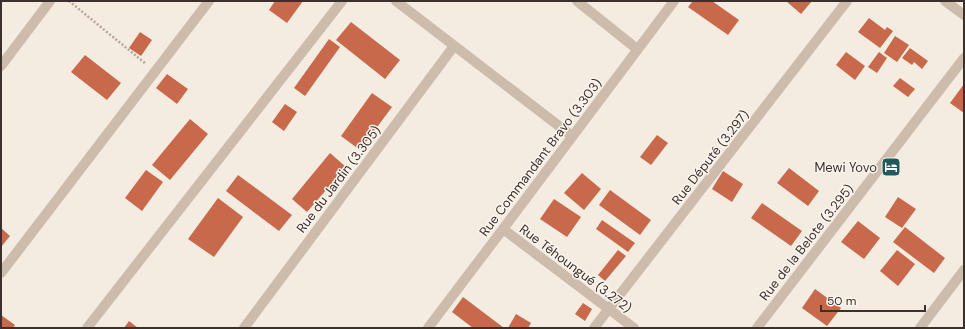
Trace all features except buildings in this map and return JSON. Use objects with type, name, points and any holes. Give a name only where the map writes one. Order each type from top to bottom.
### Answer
[{"type":"street","points":[[1,66],[50,1]]},
{"type":"street","points":[[1,272],[209,1]]},
{"type":"street","points":[[87,328],[342,1]]},
{"type":"street","points":[[396,1],[572,136]]},
{"type":"street","points":[[577,1],[637,49]]},
{"type":"street","name":"Rue Commandant Bravo (3.303)","points":[[428,328],[674,1]]},
{"type":"street","name":"Rue Député (3.297)","points":[[594,328],[847,1]]},
{"type":"street","points":[[945,1],[964,15]]},
{"type":"street","name":"Rue du Jardin (3.305)","points":[[244,328],[454,46]]},
{"type":"street","name":"Rue de la Belote (3.295)","points":[[757,328],[964,58]]},
{"type":"street","name":"Rue Téhoungué (3.272)","points":[[503,229],[634,328]]},
{"type":"street","points":[[920,328],[964,270]]},
{"type":"path","points":[[69,1],[155,72]]},
{"type":"place","name":"Mewi Yovo","points":[[891,167]]}]
